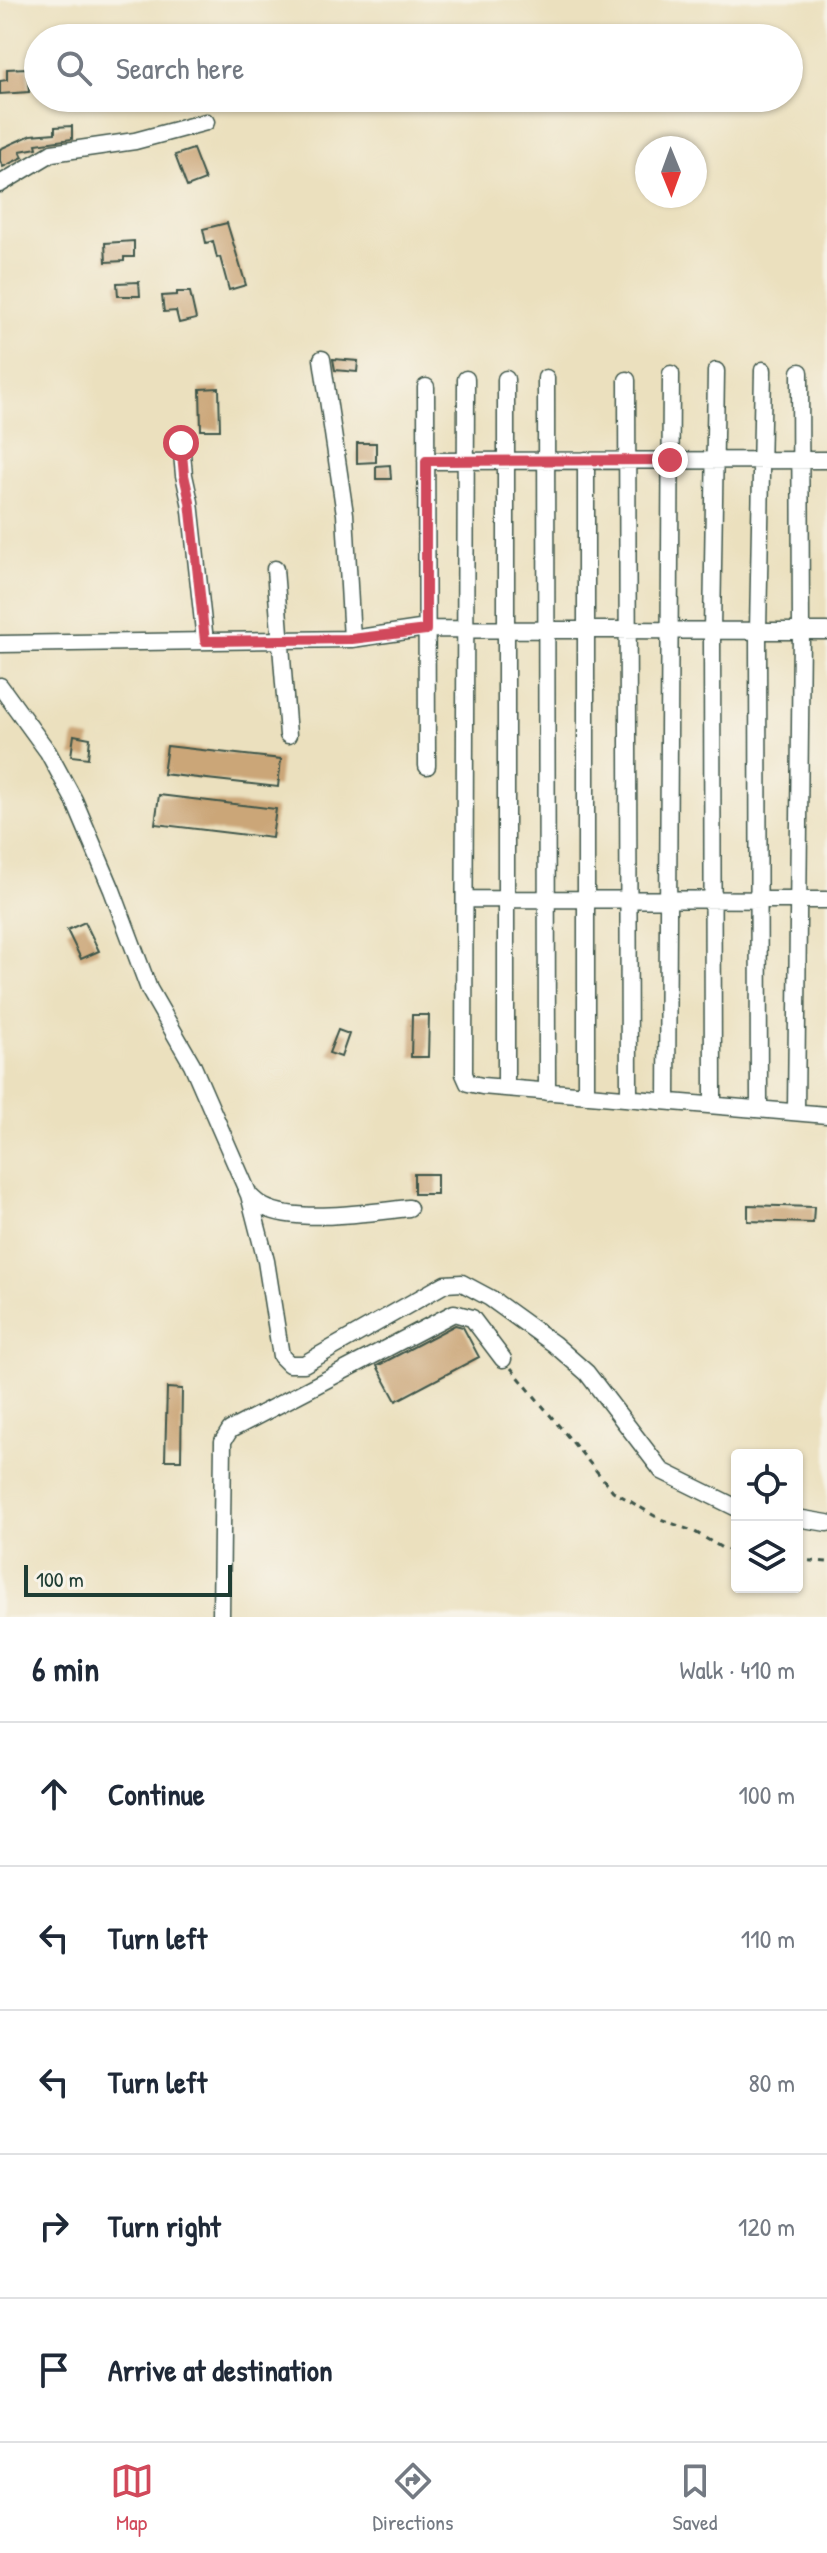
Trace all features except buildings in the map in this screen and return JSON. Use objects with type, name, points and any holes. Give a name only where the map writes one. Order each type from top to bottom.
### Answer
[{"type":"street","points":[[0,184],[52,153],[135,141],[206,122]]},
{"type":"street","points":[[322,359],[345,514],[352,639]]},
{"type":"street","points":[[759,1109],[758,630],[763,370]]},
{"type":"street","points":[[713,1105],[712,631],[716,371]]},
{"type":"street","points":[[796,1111],[801,631],[800,372]]},
{"type":"street","points":[[667,1101],[671,374]]},
{"type":"street","points":[[546,378],[547,1092]]},
{"type":"street","points":[[466,379],[464,1074],[468,1083],[827,1115]]},
{"type":"street","points":[[506,379],[506,1088]]},
{"type":"street","points":[[627,380],[629,1098]]},
{"type":"street","points":[[426,387],[427,766]]},
{"type":"street","points":[[181,443],[205,641]]},
{"type":"street","points":[[586,460],[586,1095]]},
{"type":"street","points":[[426,461],[827,460]]},
{"type":"street","points":[[275,569],[288,735]]},
{"type":"street","points":[[0,644],[352,639],[426,630],[827,631]]},
{"type":"street","points":[[0,686],[48,752],[74,800],[149,989],[192,1064],[249,1195],[266,1261],[281,1356],[289,1364],[304,1364],[445,1284],[462,1283],[490,1298],[554,1344],[587,1373],[662,1471],[731,1505]]},
{"type":"street","points":[[465,899],[827,900]]},
{"type":"street","points":[[249,1195],[262,1207],[280,1213],[327,1215],[409,1208]]},
{"type":"street","points":[[221,1617],[223,1441],[230,1430],[454,1313],[472,1318],[503,1359]]},
{"type":"street","points":[[803,1519],[827,1523]]},
{"type":"path","points":[[503,1359],[613,1491],[658,1518],[731,1550]]},
{"type":"path","points":[[803,1560],[827,1562]]},
{"type":"route","points":[[181,443],[205,641],[352,639],[426,630],[426,461],[670,460]]}]
